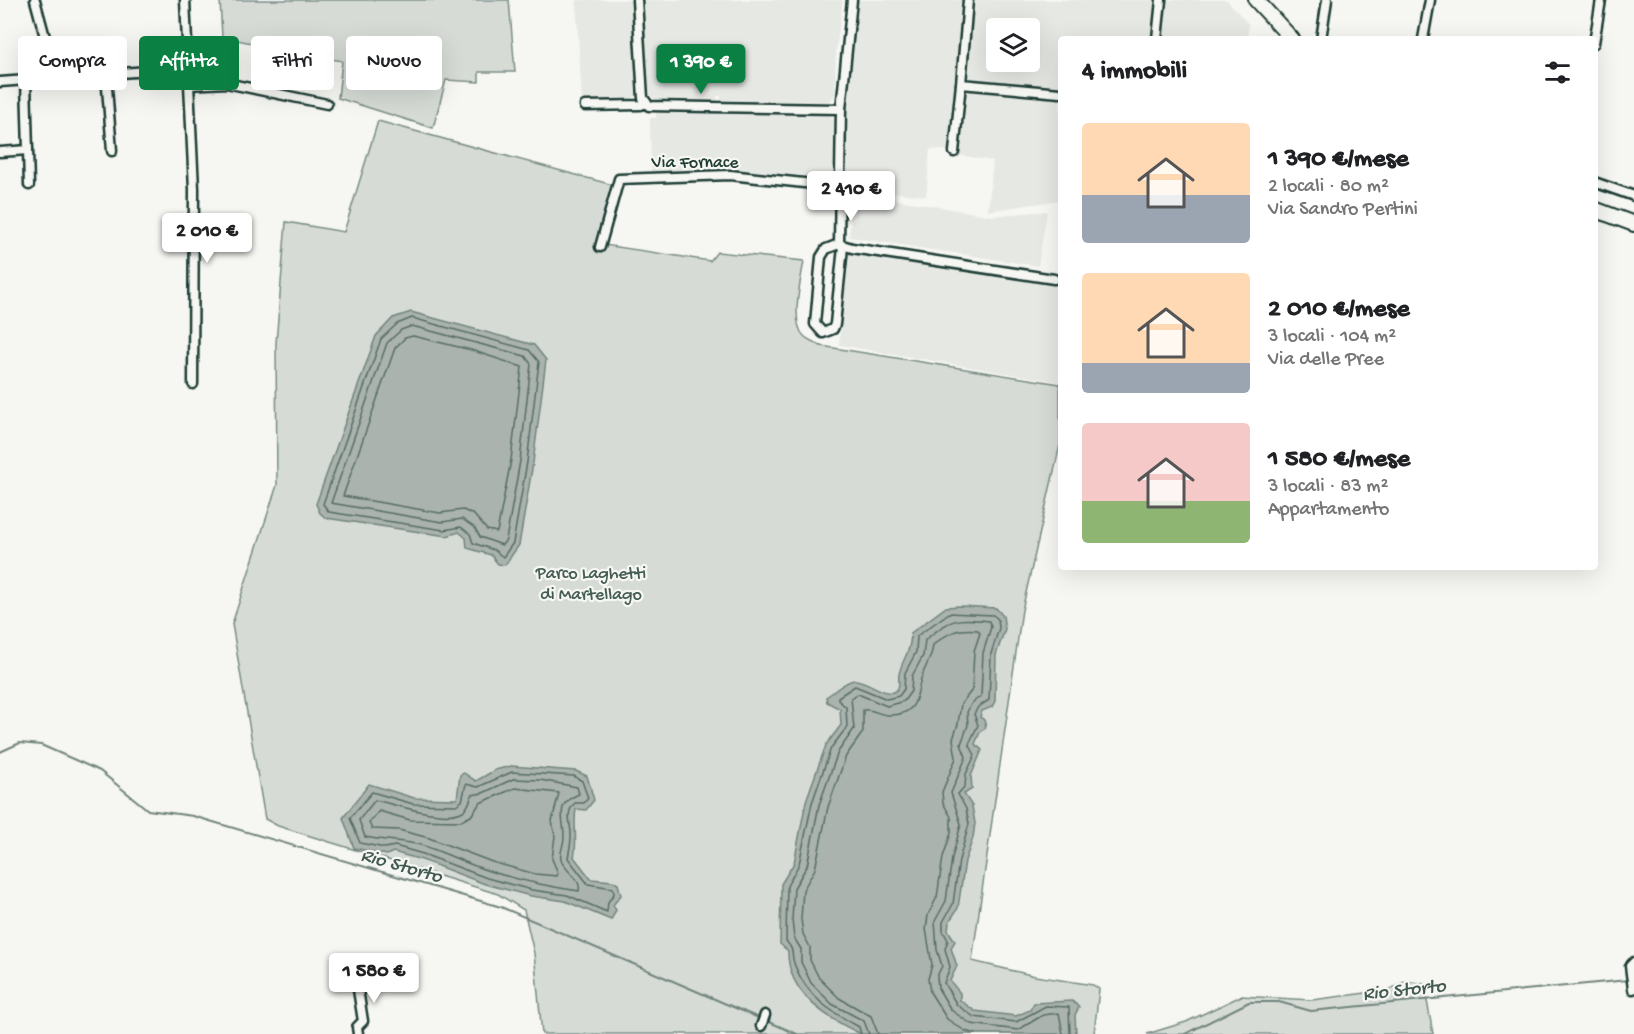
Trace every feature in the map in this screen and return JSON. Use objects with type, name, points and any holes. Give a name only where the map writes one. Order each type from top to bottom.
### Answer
[{"type":"main road","points":[[1256,0],[1289,36]]},
{"type":"main road","points":[[1598,210],[1634,224]]},
{"type":"street","points":[[35,0],[45,36]]},
{"type":"street","points":[[185,0],[187,36]]},
{"type":"street","points":[[637,0],[643,98],[654,108],[841,109]]},
{"type":"street","points":[[852,0],[841,109],[841,187],[837,239],[841,245],[835,324],[833,329],[823,333],[814,324],[821,257],[826,249],[841,245],[1054,279]]},
{"type":"street","points":[[954,152],[968,0]]},
{"type":"street","points":[[1157,36],[1161,0]]},
{"type":"street","points":[[1321,36],[1327,0]]},
{"type":"street","points":[[1424,36],[1430,0]]},
{"type":"street","points":[[1595,36],[1601,0]]},
{"type":"street","points":[[0,82],[18,81]]},
{"type":"street","points":[[961,84],[1058,93]]},
{"type":"street","points":[[239,86],[327,104]]},
{"type":"street","points":[[26,90],[29,185]]},
{"type":"street","points":[[107,90],[112,151]]},
{"type":"street","points":[[189,90],[194,189],[193,384]]},
{"type":"street","points":[[585,106],[646,103]]},
{"type":"street","points":[[0,152],[28,150]]},
{"type":"street","name":"Via Fornace","points":[[600,247],[619,179],[730,175],[841,187]]},
{"type":"street","points":[[1598,183],[1634,196]]},
{"type":"street","points":[[1632,966],[1632,986]]},
{"type":"street","points":[[356,977],[363,1021],[357,1027],[358,1034]]},
{"type":"street","points":[[761,1026],[765,1015]]},
{"type":"shaded area","points":[[576,0],[632,0],[638,93],[630,101],[582,101]]},
{"type":"shaded area","points":[[643,0],[843,0],[836,51],[835,95],[829,102],[721,102],[721,96],[717,96],[717,102],[657,101],[649,94]]},
{"type":"shaded area","points":[[856,0],[964,0],[950,151],[930,149],[926,196],[849,187],[846,182],[849,55]]},
{"type":"shaded area","points":[[972,0],[1156,0],[1153,36],[1058,36],[1058,88],[972,80],[966,73]]},
{"type":"shaded area","points":[[1165,0],[1227,0],[1249,25],[1247,36],[1162,36]]},
{"type":"shaded area","points":[[964,89],[1058,97],[1058,200],[988,211],[993,161],[959,155]]},
{"type":"shaded area","points":[[656,112],[828,114],[835,121],[833,174],[830,178],[718,168],[651,172],[650,118],[656,118]]},
{"type":"shaded area","points":[[857,193],[992,216],[1047,211],[1038,266],[849,237],[851,221],[855,219],[854,196]]},
{"type":"shaded area","points":[[851,254],[1058,285],[1058,382],[839,345],[848,256]]},
{"type":"green space","points":[[220,0],[509,0],[515,72],[479,72],[479,82],[446,80],[433,128],[338,98],[342,61],[334,59],[334,36],[251,36],[251,43],[239,40],[239,36],[222,36]]},
{"type":"green space","name":"Parco Laghetti di Martellago","points":[[378,121],[613,185],[597,244],[710,261],[717,252],[804,261],[798,300],[798,321],[804,336],[821,346],[1058,384],[1058,454],[1022,610],[972,961],[1035,976],[1093,985],[1099,989],[1094,1034],[542,1034],[534,953],[524,910],[498,894],[278,826],[265,819],[232,624],[277,485],[276,343],[286,222],[344,232]]},
{"type":"green space","points":[[1406,981],[1424,984],[1433,1034],[1147,1034],[1186,1022],[1241,996],[1312,1000],[1389,990]]},
{"type":"water","points":[[411,312],[534,345],[546,360],[533,463],[519,545],[505,565],[498,564],[491,555],[467,548],[466,538],[459,532],[447,536],[326,518],[320,513],[316,504],[376,336],[393,318]]},
{"type":"water","points":[[946,607],[996,608],[1003,616],[1005,629],[996,655],[995,701],[992,707],[982,711],[980,717],[984,720],[986,727],[980,732],[975,744],[982,750],[971,776],[972,789],[964,794],[972,806],[975,823],[973,838],[965,861],[958,908],[949,922],[948,930],[955,941],[951,948],[957,966],[950,981],[960,993],[960,1000],[975,1011],[1016,1016],[1030,1010],[1034,1003],[1072,1001],[1079,1007],[1075,1015],[1076,1034],[861,1034],[835,1020],[811,1003],[794,980],[789,966],[788,951],[780,944],[781,884],[794,863],[806,801],[826,745],[841,725],[840,709],[827,702],[826,697],[843,684],[854,680],[865,682],[884,691],[895,692],[899,686],[899,674],[909,647],[911,633]]},
{"type":"water","points":[[511,766],[576,771],[587,776],[594,800],[586,810],[576,809],[574,857],[591,879],[613,881],[618,884],[621,895],[613,905],[616,910],[611,920],[565,901],[531,896],[485,884],[422,860],[393,852],[387,855],[354,848],[343,818],[369,784],[414,798],[457,799],[460,775],[464,773],[476,781],[495,770]]},
{"type":"waterway","name":"Rio Storto","points":[[0,752],[20,743],[41,745],[100,771],[148,810],[193,816],[501,907],[761,1019]]},
{"type":"waterway","name":"Rio Storto","points":[[1185,1034],[1249,1002],[1279,1002],[1311,1011],[1628,980]]},
{"type":"waterway","name":"Rio Storto","points":[[767,1021],[797,1034]]}]
